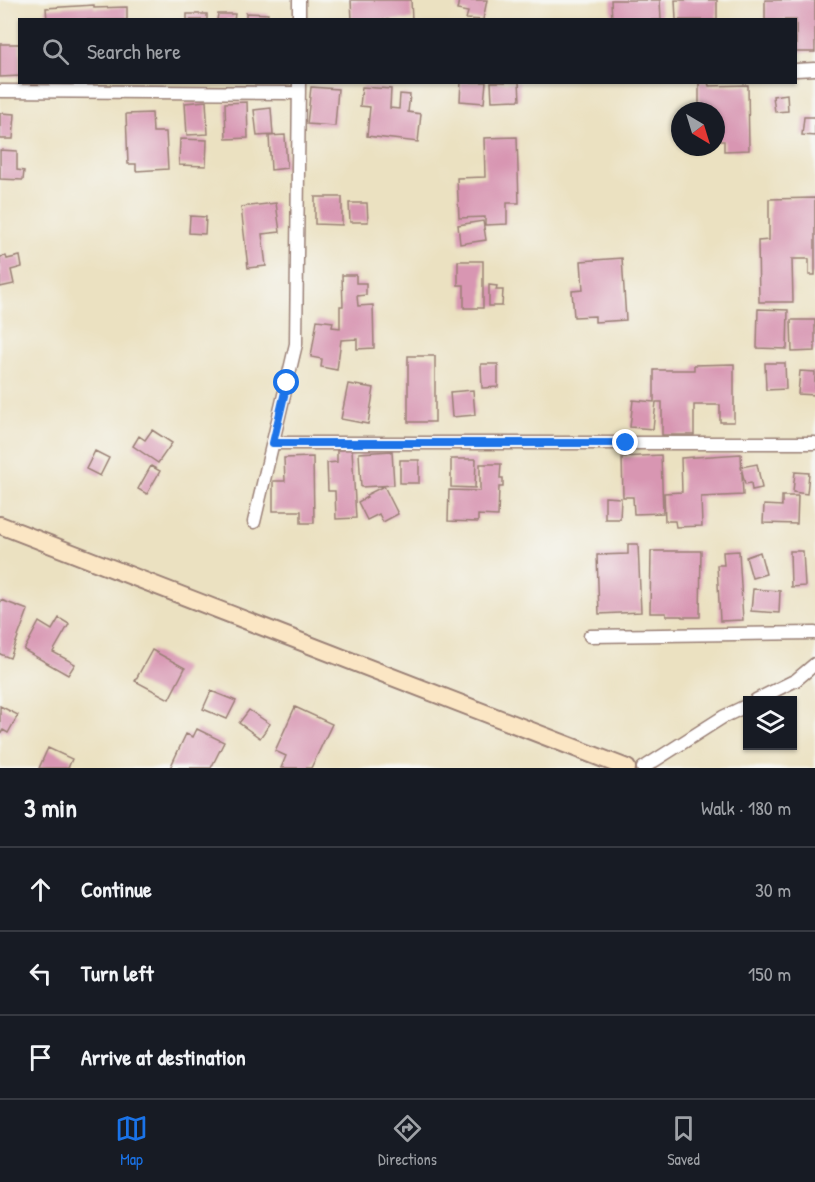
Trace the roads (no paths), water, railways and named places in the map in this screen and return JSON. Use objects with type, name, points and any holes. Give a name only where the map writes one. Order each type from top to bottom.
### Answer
[{"type":"street","points":[[299,0],[299,18]]},
{"type":"street","points":[[797,70],[815,69]]},
{"type":"street","points":[[0,90],[299,88],[296,344],[254,522]]},
{"type":"street","points":[[273,443],[815,443]]},
{"type":"street","points":[[0,525],[627,768]]},
{"type":"street","points":[[590,636],[815,633]]},
{"type":"street","points":[[764,696],[796,680],[815,664]]},
{"type":"street","points":[[643,768],[723,717],[743,707]]}]
